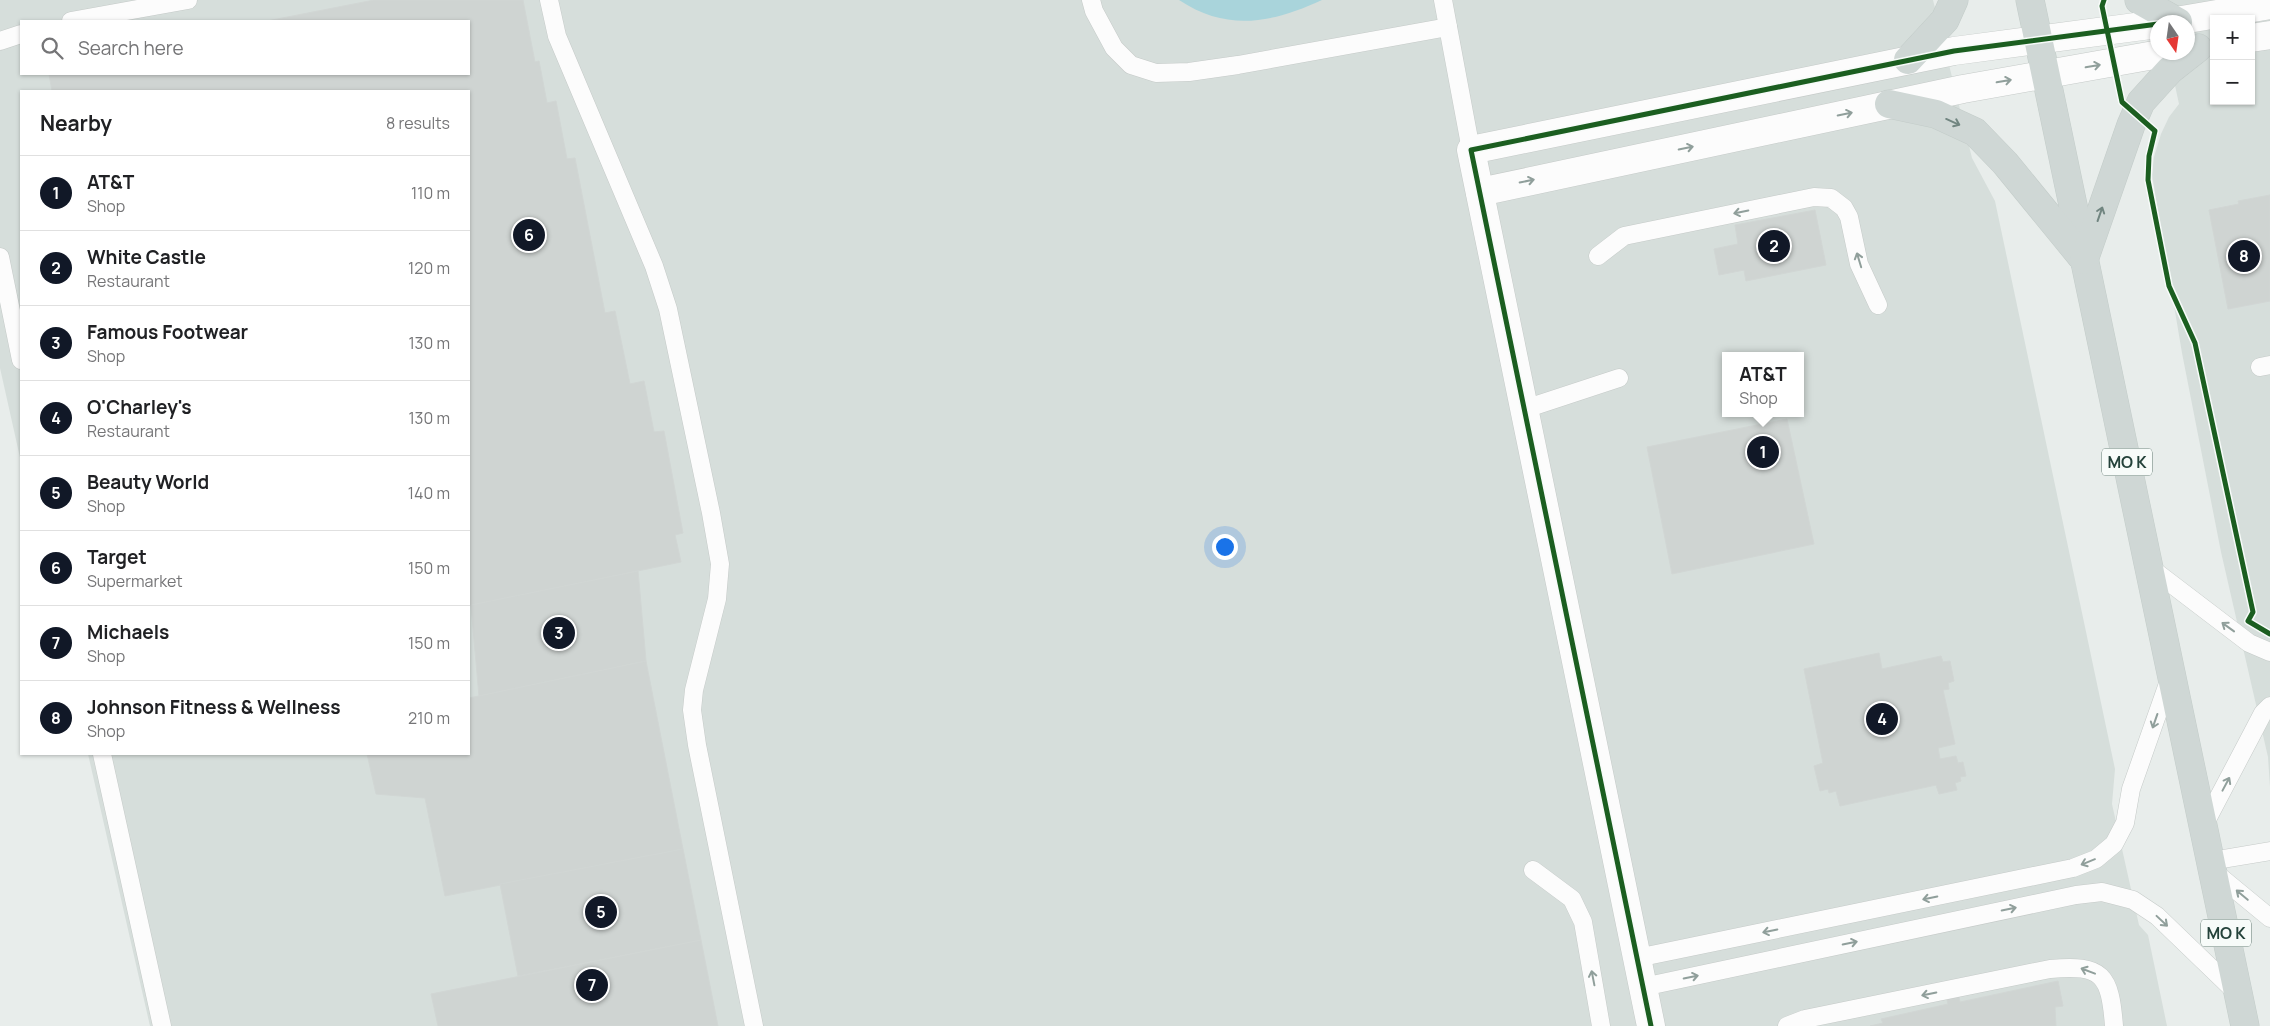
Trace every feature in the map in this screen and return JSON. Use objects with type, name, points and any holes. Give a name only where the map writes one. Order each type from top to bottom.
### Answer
[{"type":"main road","points":[[1908,60],[1945,20],[1954,0]]},
{"type":"main road","name":"MO K","points":[[2030,0],[2245,1026]]},
{"type":"main road","points":[[2139,0],[2158,15]]},
{"type":"main road","points":[[2084,260],[2131,125],[2142,102],[2170,70],[2200,47]]},
{"type":"main road","points":[[1889,104],[1936,114],[1975,132],[2005,163],[2084,260]]},
{"type":"street","points":[[2195,18],[2270,5]]},
{"type":"street","points":[[1651,1026],[1471,150],[1954,51],[2150,25]]},
{"type":"street","points":[[2255,37],[2270,35]]},
{"type":"street","points":[[1480,192],[1889,104],[2150,56]]},
{"type":"lane","points":[[77,20],[188,0]]},
{"type":"lane","points":[[549,0],[557,36],[654,266],[668,310],[710,513],[720,564],[717,599],[694,690],[692,710],[696,745],[754,1026]]},
{"type":"lane","points":[[1091,0],[1094,11],[1114,48],[1131,65],[1156,73],[1189,72],[1238,66],[1448,27]]},
{"type":"lane","points":[[1444,0],[1471,150]]},
{"type":"lane","points":[[0,41],[20,34]]},
{"type":"lane","points":[[1598,256],[1624,236],[1814,196],[1831,198],[1844,208],[1849,218],[1859,264],[1878,305]]},
{"type":"lane","points":[[0,257],[20,355]]},
{"type":"lane","points":[[1524,409],[1619,378]]},
{"type":"lane","points":[[2148,566],[2250,643],[2270,652]]},
{"type":"lane","points":[[1637,958],[2073,868],[2096,859],[2114,844],[2125,823],[2131,789],[2171,675]]},
{"type":"lane","points":[[2203,827],[2252,734],[2270,706]]},
{"type":"lane","points":[[102,755],[162,1026]]},
{"type":"lane","points":[[2212,866],[2270,851]]},
{"type":"lane","points":[[2212,866],[2270,918]]},
{"type":"lane","points":[[1533,870],[1572,899],[1583,922],[1601,1026]]},
{"type":"lane","points":[[1643,987],[2067,897],[2102,892],[2132,900],[2157,916],[2238,994]]},
{"type":"lane","points":[[1787,1026],[1805,1019],[2050,969],[2077,966],[2094,972],[2106,981],[2112,1004],[2114,1026]]},
{"type":"shaded area","points":[[0,0],[1933,0],[1972,158],[1995,201],[2115,769],[2112,804],[2139,925],[2148,935],[2167,1026],[150,1026],[88,755],[470,755],[470,90],[20,90],[20,458],[0,368]]},
{"type":"shaded area","points":[[2158,0],[2270,0],[2270,787],[2268,757],[2221,552],[2182,353],[2152,175],[2154,157],[2161,134],[2169,117],[2179,104],[2170,60],[2195,60],[2195,15],[2178,15]]},
{"type":"water","points":[[1179,0],[1322,0],[1285,14],[1250,21],[1215,17]]},
{"type":"building","points":[[374,0],[523,0],[535,62],[539,61],[547,103],[556,101],[567,159],[575,158],[605,313],[615,311],[630,384],[644,381],[654,432],[664,431],[683,533],[675,535],[681,562],[470,606],[470,90],[52,90],[49,75],[470,75],[470,20],[272,20]]},
{"type":"building","points":[[2270,195],[2270,301],[2228,309],[2209,210],[2239,204],[2238,201]]},
{"type":"building","points":[[1815,210],[1826,265],[1746,281],[1744,270],[1719,275],[1714,249],[1738,244],[1735,225]]},
{"type":"building","points":[[1787,419],[1814,544],[1672,574],[1647,447]]},
{"type":"building","points":[[638,571],[646,661],[479,696],[471,605]]},
{"type":"building","points":[[1879,653],[1882,669],[1941,656],[1943,662],[1950,661],[1954,681],[1948,683],[1949,689],[1943,690],[1955,744],[1938,748],[1940,759],[1956,756],[1958,763],[1963,762],[1966,776],[1960,777],[1961,781],[1955,783],[1957,790],[1939,794],[1936,785],[1840,806],[1836,791],[1829,793],[1828,789],[1820,791],[1814,766],[1823,763],[1804,669]]},
{"type":"building","points":[[646,661],[683,849],[445,896],[425,798],[376,794],[367,755],[470,755],[470,698]]},
{"type":"building","points":[[683,849],[701,940],[518,976],[500,884]]},
{"type":"building","points":[[701,940],[718,1026],[438,1026],[431,994]]},
{"type":"building","points":[[2058,981],[2063,1006],[2055,1007],[2056,1026],[1870,1026],[1883,1023],[1881,1019],[1948,1004],[1946,996],[1958,993],[1960,1002]]},
{"type":"cycle path","points":[[2104,0],[2102,6],[2122,102],[2155,131],[2149,156],[2148,180],[2169,286],[2195,343],[2253,612],[2248,621],[2270,634]]},
{"type":"cycle path","points":[[1651,1026],[1471,150],[1954,51],[2150,25]]},
{"type":"place","name":"Target","points":[[529,235]]},
{"type":"place","name":"White Castle","points":[[1774,246]]},
{"type":"place","name":"Johnson Fitness & Wellness","points":[[2244,256]]},
{"type":"place","name":"AT&T","points":[[1763,452]]},
{"type":"place","name":"Famous Footwear","points":[[559,633]]},
{"type":"place","name":"O'Charley's","points":[[1882,719]]},
{"type":"place","name":"Beauty World","points":[[601,912]]},
{"type":"place","name":"Michaels","points":[[592,985]]}]
